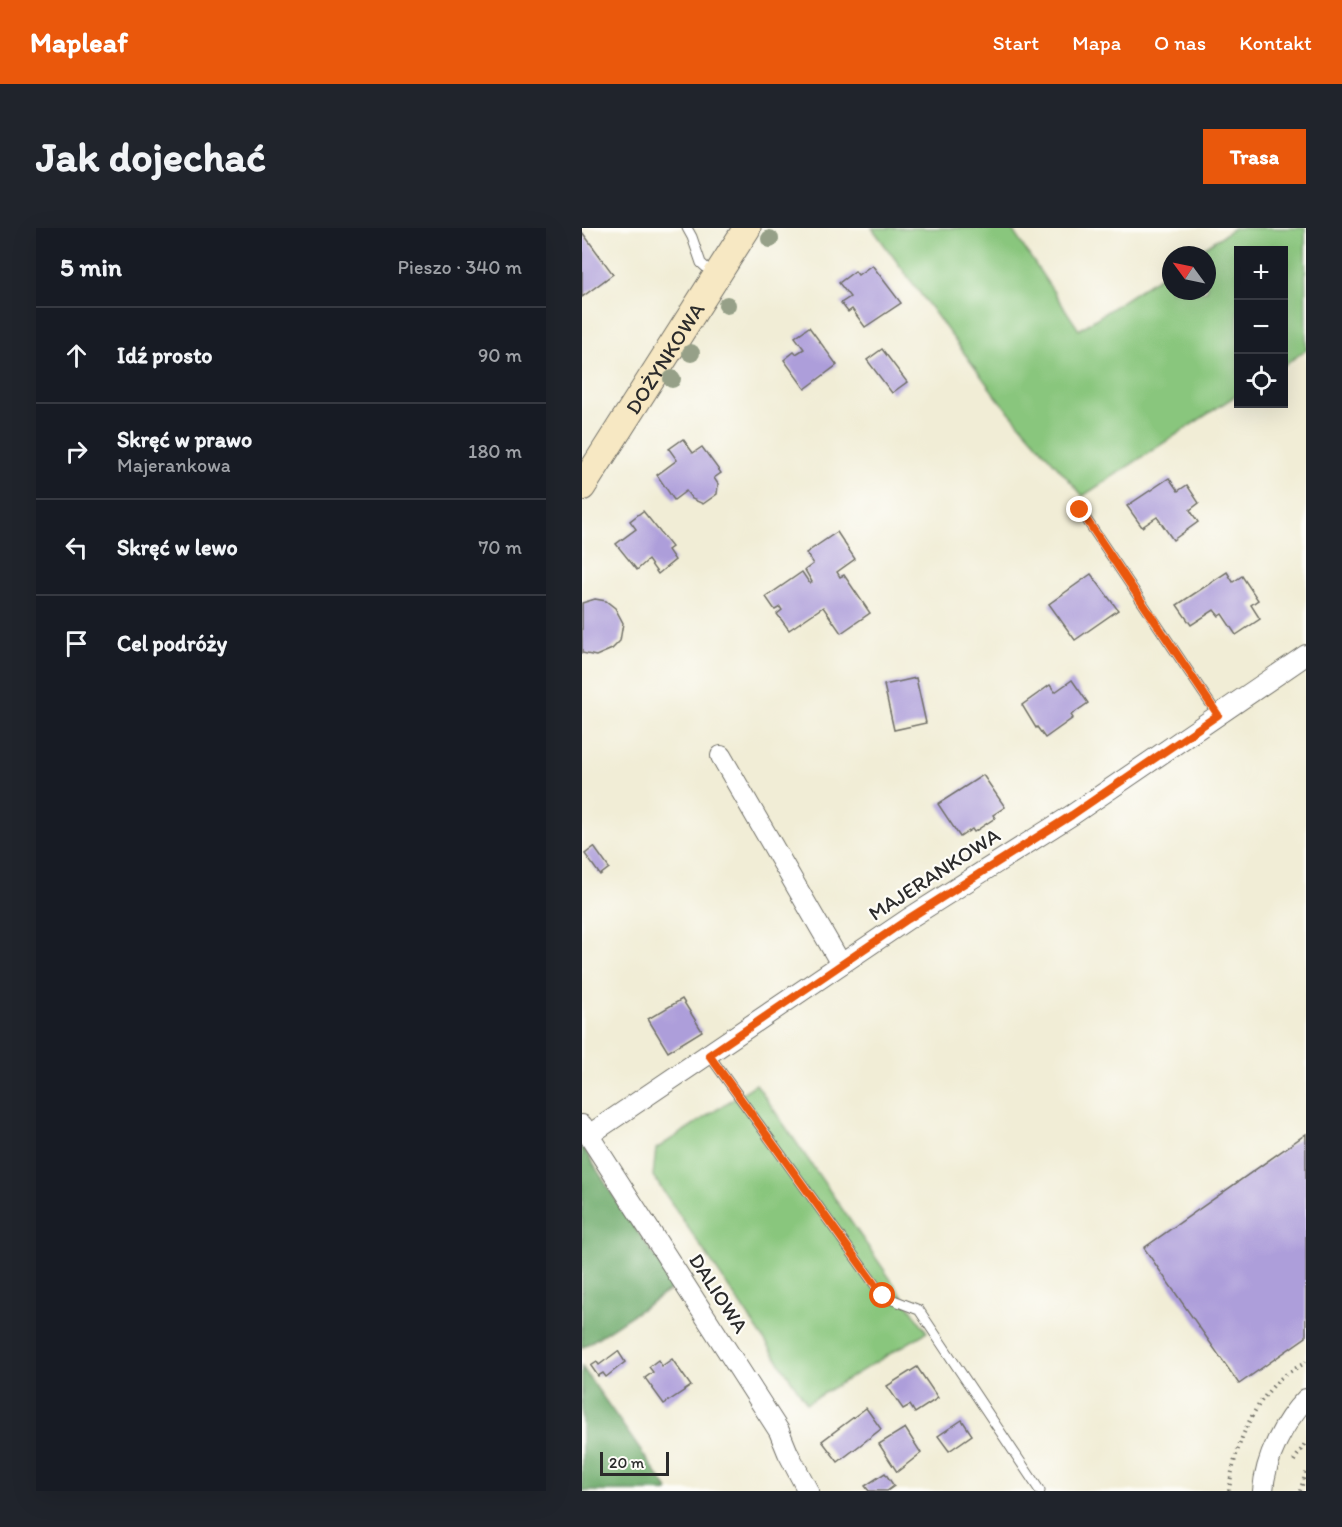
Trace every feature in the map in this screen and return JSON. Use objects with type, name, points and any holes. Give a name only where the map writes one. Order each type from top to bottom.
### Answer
[{"type":"street","name":"DOŻYNKOWA","points":[[582,487],[747,228]]},
{"type":"street","name":"MAJERANKOWA","points":[[585,1130],[709,1055],[908,919],[1072,815],[1306,655]]},
{"type":"street","points":[[721,756],[841,964]]},
{"type":"street","name":"DALIOWA","points":[[585,1130],[779,1431],[808,1491]]},
{"type":"street","points":[[1263,1491],[1272,1454],[1295,1410],[1306,1399]]},
{"type":"lane","points":[[687,228],[700,263],[716,276]]},
{"type":"lane","points":[[1080,510],[1218,715]]},
{"type":"lane","points":[[709,1055],[883,1296],[919,1311],[1040,1491]]},
{"type":"path","points":[[1229,1491],[1242,1438],[1263,1399],[1280,1379],[1306,1362]]},
{"type":"path","points":[[1289,1469],[1306,1442]]},
{"type":"path","points":[[1299,1491],[1306,1473]]},
{"type":"green space","points":[[872,228],[1011,228],[1079,330],[1162,275],[1162,300],[1216,300],[1216,246],[1207,246],[1234,228],[1305,228],[1306,350],[1288,362],[1288,246],[1234,246],[1234,397],[1083,496],[998,399]]},
{"type":"green space","points":[[756,1084],[927,1332],[807,1403],[653,1176],[656,1149]]},
{"type":"green space","points":[[582,1146],[623,1211],[676,1286],[582,1348]]},
{"type":"green space","points":[[582,1367],[669,1491],[582,1491]]},
{"type":"building","points":[[582,232],[613,274],[582,297]]},
{"type":"building","points":[[872,265],[901,303],[865,327],[852,309],[848,312],[841,303],[850,297],[839,283],[855,271],[858,275]]},
{"type":"building","points":[[809,327],[837,365],[805,389],[784,360],[794,352],[796,354],[804,349],[795,337]]},
{"type":"building","points":[[882,349],[907,382],[892,393],[867,360]]},
{"type":"building","points":[[683,439],[693,453],[702,447],[721,473],[714,478],[718,484],[717,494],[703,504],[692,499],[686,491],[674,500],[657,475],[677,460],[669,449]]},
{"type":"building","points":[[1169,478],[1178,491],[1187,485],[1199,503],[1190,510],[1198,522],[1173,540],[1157,517],[1142,527],[1127,506]]},
{"type":"building","points":[[643,511],[672,547],[668,550],[675,560],[658,574],[648,560],[637,570],[616,544],[636,529],[630,521]]},
{"type":"building","points":[[837,532],[855,559],[837,572],[840,577],[844,575],[870,613],[841,633],[823,607],[789,630],[777,614],[782,610],[780,607],[775,610],[766,597],[802,572],[810,584],[812,582],[805,570],[813,564],[806,553]]},
{"type":"building","points":[[1227,572],[1233,582],[1242,576],[1258,600],[1251,605],[1260,619],[1236,635],[1222,614],[1219,616],[1214,610],[1191,625],[1177,605]]},
{"type":"building","points":[[1091,574],[1118,610],[1075,640],[1049,604]]},
{"type":"building","points":[[595,599],[606,601],[615,608],[623,623],[620,641],[612,649],[596,656],[582,653],[582,603]]},
{"type":"building","points":[[916,678],[926,723],[894,730],[884,685]]},
{"type":"building","points":[[1072,680],[1088,703],[1071,715],[1073,718],[1045,738],[1022,705],[1050,685],[1055,692]]},
{"type":"building","points":[[983,775],[1005,807],[993,815],[995,818],[974,832],[972,829],[960,837],[938,804]]},
{"type":"building","points":[[594,847],[609,868],[600,875],[585,854]]},
{"type":"building","points":[[682,999],[702,1031],[668,1052],[648,1019]]},
{"type":"building","points":[[1306,1134],[1306,1337],[1239,1384],[1144,1248]]},
{"type":"building","points":[[618,1351],[625,1362],[606,1377],[603,1373],[598,1376],[591,1366],[597,1362],[599,1365]]},
{"type":"building","points":[[672,1359],[691,1386],[664,1404],[645,1378],[653,1372],[649,1367],[658,1360],[662,1366]]},
{"type":"building","points":[[917,1367],[938,1398],[915,1413],[910,1405],[903,1409],[887,1386]]},
{"type":"building","points":[[866,1408],[881,1429],[838,1462],[822,1441]]},
{"type":"building","points":[[962,1420],[972,1435],[949,1451],[938,1436]]},
{"type":"building","points":[[905,1428],[921,1453],[897,1472],[879,1444]]},
{"type":"building","points":[[885,1473],[894,1486],[887,1491],[869,1491],[865,1486]]},
{"type":"route","points":[[883,1296],[709,1055],[908,919],[1072,815],[1218,715],[1080,510]]}]
